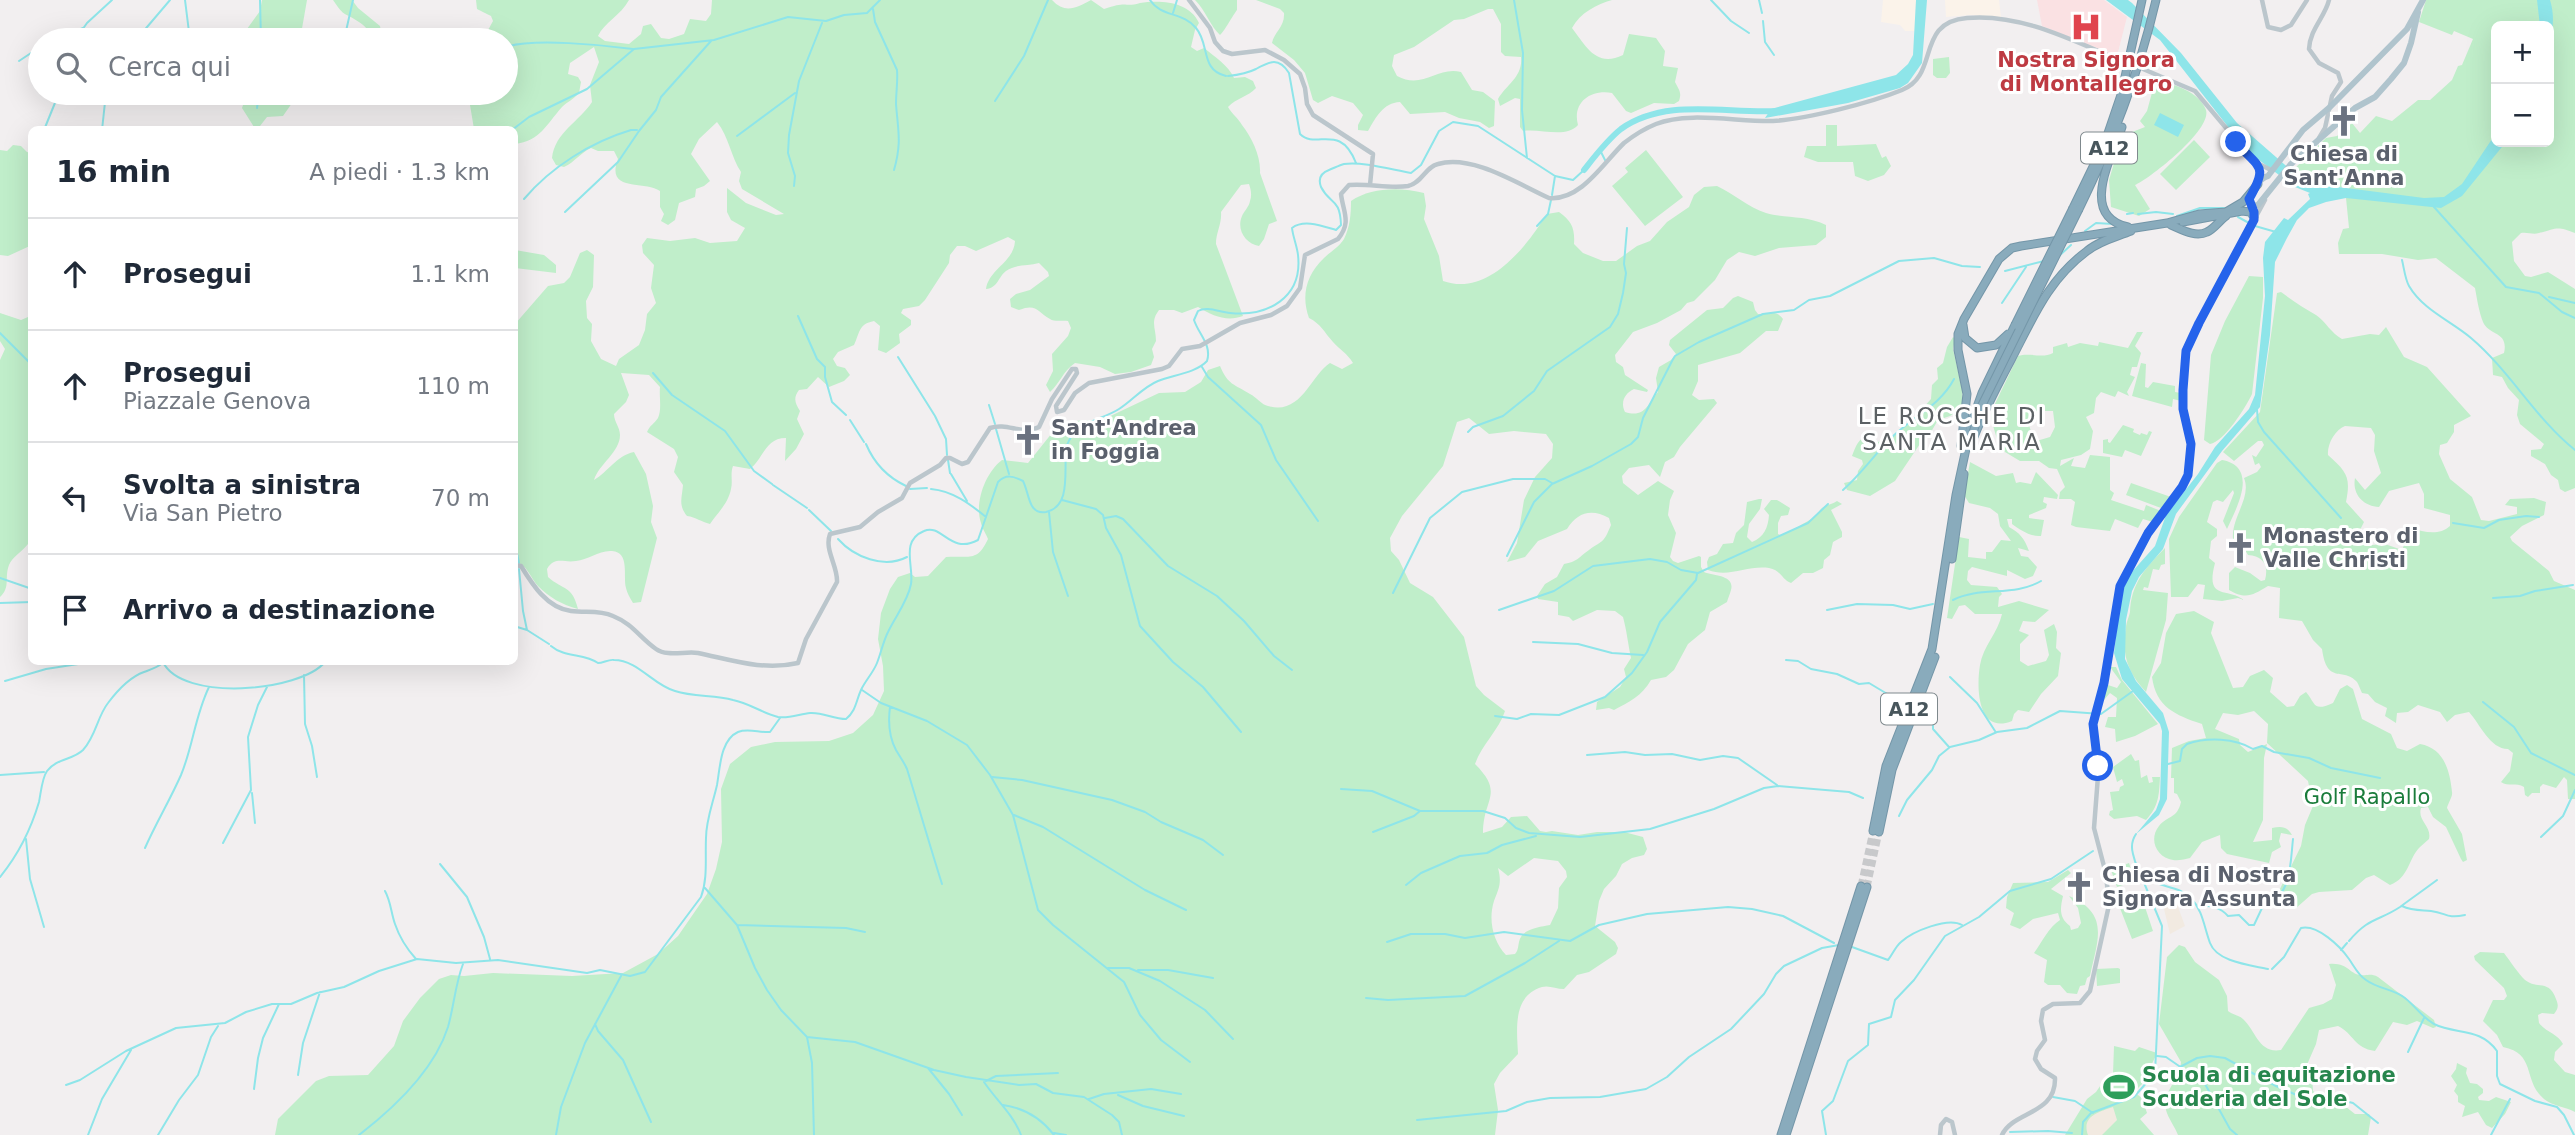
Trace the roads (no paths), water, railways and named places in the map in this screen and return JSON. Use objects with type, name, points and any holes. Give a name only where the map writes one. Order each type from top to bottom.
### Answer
[{"type":"highway","name":"A12","points":[[2141,4],[2127,73],[2105,142],[2076,209],[1981,407],[1970,443],[1937,649],[1892,770],[1876,831],[1886,766],[1932,649],[1956,495],[1972,421],[1982,393],[2015,326],[2076,209],[2112,140],[2134,84],[2156,0]]},
{"type":"highway","points":[[2132,229],[2121,225],[2104,210],[2102,187],[2134,84]]},
{"type":"highway","points":[[2176,222],[2196,234],[2207,232],[2243,202],[2258,185]]},
{"type":"highway","points":[[2227,214],[2252,206]]},
{"type":"highway","points":[[1956,495],[1967,394],[1958,350],[1958,334],[1999,259],[2012,248],[2176,222],[2199,214],[2245,211],[2253,222]]},
{"type":"highway","points":[[2015,326],[2001,342],[1983,349],[1972,346],[1963,333],[1964,321],[2006,255],[2017,248],[2132,229]]},
{"type":"highway","points":[[1970,443],[2046,292],[2064,270],[2088,249],[2132,229]]},
{"type":"highway","points":[[1783,1135],[1864,886]]},
{"type":"main road","points":[[2262,198],[2258,205],[2252,206],[2249,199],[2303,130],[2330,107],[2407,29],[2423,0]]},
{"type":"main road","points":[[2258,185],[2253,201],[2257,202],[2316,141],[2355,108],[2379,94],[2404,63],[2412,43],[2418,12]]},
{"type":"main road","points":[[2269,173],[2273,180],[2272,187]]},
{"type":"street","points":[[1189,0],[1210,28],[1215,43],[1223,51],[1232,54],[1265,50],[1300,74],[1306,88],[1307,104],[1313,115],[1371,151],[1373,159],[1370,183]]},
{"type":"street","points":[[2262,0],[2268,27],[2281,30],[2291,25],[2307,0]]},
{"type":"street","points":[[2316,141],[2325,128],[2332,96],[2341,82],[2340,76],[2319,63],[2309,48],[2319,17],[2327,8],[2329,0]]},
{"type":"street","points":[[518,566],[521,566],[537,591],[558,607],[568,611],[596,611],[613,616],[633,627],[655,649],[662,652],[699,653],[765,667],[799,663],[806,639],[837,582],[828,545],[830,534],[860,527],[904,496],[910,483],[940,466],[948,458],[962,464],[968,462],[988,431],[994,427],[1024,431],[1039,427],[1052,399],[1072,369],[1076,369],[1077,373],[1056,406],[1057,412],[1064,410],[1075,393],[1089,383],[1163,369],[1169,366],[1182,349],[1200,346],[1240,323],[1271,315],[1287,306],[1300,288],[1305,255],[1342,235],[1348,218],[1341,197],[1343,190],[1351,185],[1370,183],[1404,187],[1414,184],[1439,163],[1455,163],[1479,165],[1549,198],[1555,198],[1577,189],[1624,143],[1657,124],[1688,119],[1775,121],[1798,118],[1900,91],[1916,82],[1924,70],[1928,49],[1935,34],[1943,25],[1955,19],[1969,17],[2010,20],[2060,35],[2124,62]]},
{"type":"street","points":[[2143,69],[2195,91],[2260,169],[2258,185]]},
{"type":"street","points":[[2318,118],[2325,128]]},
{"type":"street","points":[[2250,158],[2269,173]]},
{"type":"street","points":[[2281,158],[2290,165]]},
{"type":"street","points":[[2002,1135],[2008,1127],[2045,1104],[2053,1093],[2056,1081],[2036,1063],[2037,1051],[2045,1040],[2041,1021],[2043,1010],[2053,1004],[2080,1003],[2090,991],[2109,905],[2106,874],[2094,828],[2098,776],[2093,724],[2104,683],[2118,593],[2148,533],[2188,475],[2191,444],[2183,409],[2186,351],[2272,187]]},
{"type":"street","points":[[2252,206],[2253,222]]},
{"type":"street","points":[[1940,1135],[1941,1125],[1946,1119],[1952,1122],[1955,1135]]},
{"type":"water","points":[[1916,0],[1927,0],[1922,63],[1908,83],[1900,88],[1848,103],[1765,118],[1771,109],[1896,75],[1913,55]]},
{"type":"water","points":[[2106,0],[2128,0],[2132,3],[2181,53],[2237,123],[2292,171],[2323,185],[2424,198],[2444,197],[2462,184],[2491,140],[2491,147],[2502,147],[2462,196],[2441,208],[2346,198],[2309,208],[2297,220],[2287,238],[2275,262],[2270,335],[2260,407],[2222,451],[2176,514],[2163,549],[2139,577],[2132,591],[2126,620],[2125,659],[2136,681],[2163,713],[2169,732],[2167,799],[2159,815],[2136,834],[2156,810],[2160,799],[2162,731],[2160,724],[2122,679],[2114,653],[2121,592],[2131,573],[2155,546],[2166,515],[2215,447],[2249,409],[2255,395],[2265,296],[2265,242],[2284,218],[2288,220],[2310,199],[2310,193],[2295,187],[2247,151],[2160,40]]},
{"type":"water","points":[[2537,0],[2550,0],[2553,21],[2539,21]]},
{"type":"water","points":[[2160,113],[2184,125],[2178,137],[2154,125]]},
{"type":"waterway","points":[[83,28],[112,0]]},
{"type":"waterway","points":[[146,28],[170,0]]},
{"type":"waterway","points":[[185,0],[188,28]]},
{"type":"waterway","points":[[260,0],[261,28]]},
{"type":"waterway","points":[[347,28],[353,0]]},
{"type":"waterway","points":[[517,126],[529,117],[587,89],[634,49],[714,40],[788,17],[826,21],[844,15],[867,13],[880,0]]},
{"type":"waterway","points":[[995,101],[1024,56],[1048,0]]},
{"type":"waterway","points":[[1150,0],[1160,9],[1191,23],[1200,34],[1212,68],[1226,76]]},
{"type":"waterway","points":[[1173,13],[1177,0]]},
{"type":"waterway","points":[[1514,0],[1523,53],[1522,110],[1527,158]]},
{"type":"waterway","points":[[1711,0],[1731,21],[1749,33]]},
{"type":"waterway","points":[[1759,0],[1762,13]]},
{"type":"waterway","points":[[873,9],[875,22],[897,70],[899,144],[894,170]]},
{"type":"waterway","points":[[1763,21],[1765,42],[1774,55]]},
{"type":"waterway","points":[[794,186],[795,176],[788,153],[789,135],[799,81],[822,23]]},
{"type":"waterway","points":[[565,212],[618,162],[656,110],[661,97],[711,41]]},
{"type":"waterway","points":[[518,44],[587,44],[633,49]]},
{"type":"waterway","points":[[19,61],[28,55]]},
{"type":"waterway","points":[[1228,76],[1250,72],[1274,62],[1282,64],[1289,73],[1300,134],[1313,140],[1328,139],[1343,143],[1356,163]]},
{"type":"waterway","points":[[737,136],[795,93]]},
{"type":"waterway","points":[[46,126],[54,105]]},
{"type":"waterway","points":[[102,126],[105,105]]},
{"type":"waterway","points":[[1584,170],[1621,129],[1657,113],[1697,109],[1777,111]]},
{"type":"waterway","points":[[551,646],[598,663],[623,661],[675,691],[739,701],[778,717],[815,713],[846,719],[854,709],[875,667],[886,636],[907,597],[911,584],[910,547],[917,535],[930,530],[960,544],[978,540],[998,482],[1007,477],[1023,481],[1036,510],[1046,512],[1055,508],[1064,493],[1067,445],[1076,431],[1119,409],[1153,384],[1191,371],[1207,361],[1208,350],[1194,320],[1198,311],[1205,309],[1230,313],[1257,312],[1280,302],[1288,293],[1295,283],[1298,270],[1298,255],[1292,228],[1308,224],[1336,230],[1341,225],[1337,205],[1321,187],[1320,179],[1324,173],[1342,164],[1351,163],[1411,173],[1421,165],[1439,131],[1453,122],[1478,126],[1555,176],[1573,180],[1584,170]]},
{"type":"waterway","points":[[524,199],[546,176],[573,157],[601,141],[637,130]]},
{"type":"waterway","points":[[1600,150],[1605,160]]},
{"type":"waterway","points":[[1552,195],[1555,176]]},
{"type":"waterway","points":[[1537,226],[1548,214],[1551,200]]},
{"type":"waterway","points":[[2434,207],[2506,287],[2539,293],[2562,312],[2575,318]]},
{"type":"waterway","points":[[2177,216],[2200,208],[2226,208]]},
{"type":"waterway","points":[[2127,214],[2133,213]]},
{"type":"waterway","points":[[2138,214],[2173,214]]},
{"type":"waterway","points":[[2238,217],[2249,223]]},
{"type":"waterway","points":[[2085,231],[2096,223],[2113,224]]},
{"type":"waterway","points":[[2255,226],[2276,232]]},
{"type":"waterway","points":[[1468,432],[1473,427],[1503,416],[1534,391],[1547,371],[1610,327],[1618,314],[1623,293],[1627,228]]},
{"type":"waterway","points":[[2059,256],[2071,245]]},
{"type":"waterway","points":[[1507,556],[1534,502],[1552,484],[1592,466],[1631,444],[1638,437],[1643,418],[1675,356],[1699,342],[1763,314],[1794,310],[1809,300],[1830,296],[1899,261],[1934,258],[1962,266],[1980,267]]},
{"type":"waterway","points":[[2402,260],[2408,283],[2422,302],[2485,351],[2547,424],[2575,450]]},
{"type":"waterway","points":[[2005,271],[2044,261]]},
{"type":"waterway","points":[[2002,303],[2026,267]]},
{"type":"waterway","points":[[2549,297],[2575,303]]},
{"type":"waterway","points":[[798,316],[817,359],[825,367],[832,402],[846,415]]},
{"type":"waterway","points":[[0,333],[28,361]]},
{"type":"waterway","points":[[898,357],[935,416],[946,439],[947,455]]},
{"type":"waterway","points":[[1202,367],[1208,377],[1261,425],[1276,460],[1318,521]]},
{"type":"waterway","points":[[653,373],[672,395],[725,431],[754,471],[772,484]]},
{"type":"waterway","points":[[1843,490],[1891,438],[1941,397],[1954,379]]},
{"type":"waterway","points":[[989,405],[995,424]]},
{"type":"waterway","points":[[2257,410],[2258,422],[2264,432],[2341,518]]},
{"type":"waterway","points":[[850,420],[864,442]]},
{"type":"waterway","points":[[996,429],[1009,474]]},
{"type":"waterway","points":[[866,444],[882,469],[906,486]]},
{"type":"waterway","points":[[948,460],[950,473]]},
{"type":"waterway","points":[[951,474],[967,501]]},
{"type":"waterway","points":[[1393,593],[1430,518],[1462,492],[1513,479],[1545,479],[1552,483]]},
{"type":"waterway","points":[[773,485],[807,508]]},
{"type":"waterway","points":[[910,489],[927,488]]},
{"type":"waterway","points":[[931,489],[954,495],[986,517]]},
{"type":"waterway","points":[[1062,500],[1096,509],[1103,515],[1106,528],[1121,555],[1140,626],[1173,662],[1203,687],[1241,732]]},
{"type":"waterway","points":[[1499,610],[1554,591],[1593,566],[1650,559],[1698,573],[1808,523],[1828,504]]},
{"type":"waterway","points":[[809,510],[831,531]]},
{"type":"waterway","points":[[1049,512],[1053,552],[1068,596]]},
{"type":"waterway","points":[[1105,518],[1116,516],[1123,519],[1168,566],[1217,596],[1244,621],[1274,656],[1292,670]]},
{"type":"waterway","points":[[2453,523],[2484,528],[2499,520],[2539,517]]},
{"type":"waterway","points":[[838,539],[852,551],[870,559],[889,562],[907,557]]},
{"type":"waterway","points":[[518,558],[519,563]]},
{"type":"waterway","points":[[519,569],[527,630]]},
{"type":"waterway","points":[[1495,716],[1517,719],[1531,714],[1559,715],[1605,697],[1632,673],[1647,652],[1660,622],[1696,580],[1697,574]]},
{"type":"waterway","points":[[0,578],[28,588]]},
{"type":"waterway","points":[[1953,600],[1974,593],[2020,589],[2041,581]]},
{"type":"waterway","points":[[2493,598],[2520,596],[2573,585]]},
{"type":"waterway","points":[[0,603],[28,602]]},
{"type":"waterway","points":[[1827,610],[1857,604],[1893,605],[1910,609],[1933,604]]},
{"type":"waterway","points":[[518,627],[549,644]]},
{"type":"waterway","points":[[1533,642],[1578,644],[1612,653],[1643,655]]},
{"type":"waterway","points":[[1786,660],[1798,661],[1811,669],[1837,674],[1859,684],[1869,683],[1904,704]]},
{"type":"waterway","points":[[5,681],[46,669],[72,665]]},
{"type":"waterway","points":[[0,877],[28,832],[47,771],[83,750],[91,739],[104,708],[124,685],[139,674],[160,665]]},
{"type":"waterway","points":[[166,665],[174,675],[193,683],[242,688],[268,686],[292,680],[321,665]]},
{"type":"waterway","points":[[304,675],[305,724],[317,777]]},
{"type":"waterway","points":[[1950,677],[1977,703],[1995,731]]},
{"type":"waterway","points":[[145,848],[181,775],[209,687]]},
{"type":"waterway","points":[[223,843],[251,790],[248,737],[267,687]]},
{"type":"waterway","points":[[862,690],[881,703],[927,721],[967,745],[990,775],[1013,815],[1038,910],[1124,982],[1140,1015],[1161,1040],[1190,1062]]},
{"type":"waterway","points":[[1899,816],[1907,800],[1932,770],[1939,756],[1950,747],[1979,740],[1997,732],[2027,728],[2060,711],[2101,714],[2133,691]]},
{"type":"waterway","points":[[2483,702],[2514,727],[2531,753],[2575,775]]},
{"type":"waterway","points":[[890,707],[892,740],[907,769],[942,884]]},
{"type":"waterway","points":[[1918,714],[1933,723],[1933,729],[1949,747]]},
{"type":"waterway","points":[[66,1085],[80,1080],[126,1051],[176,1028],[225,1023],[246,1012],[272,1004],[291,1004],[417,959],[456,963],[498,960],[587,973],[600,970],[630,976],[645,972],[701,897],[705,875],[707,825],[724,748],[738,732],[770,732],[780,718]]},
{"type":"waterway","points":[[2168,764],[2180,761],[2182,749],[2187,744],[2203,740],[2221,740],[2253,749],[2262,746],[2274,752],[2309,758],[2331,768],[2380,778]]},
{"type":"waterway","points":[[1587,755],[1625,752],[1645,755],[1672,754],[1700,760],[1723,756],[1738,758],[1777,785]]},
{"type":"waterway","points":[[0,775],[44,772]]},
{"type":"waterway","points":[[992,777],[1022,780],[1112,800],[1145,812],[1203,840],[1223,855]]},
{"type":"waterway","points":[[1341,789],[1372,791],[1420,811],[1483,811],[1505,818],[1516,828],[1529,833],[1580,837],[1650,829],[1714,809],[1764,788],[1778,786],[1849,792],[1863,798]]},
{"type":"waterway","points":[[2541,837],[2563,816],[2575,790]]},
{"type":"waterway","points":[[252,793],[255,823]]},
{"type":"waterway","points":[[1373,832],[1414,816],[1420,811]]},
{"type":"waterway","points":[[1014,815],[1043,827],[1145,890],[1186,910]]},
{"type":"waterway","points":[[2136,834],[2132,849],[2143,875],[2191,898],[2201,914],[2210,943],[2219,955],[2235,962],[2268,969]]},
{"type":"waterway","points":[[1406,885],[1421,873],[1460,856],[1487,853],[1502,845],[1536,836]]},
{"type":"waterway","points":[[26,839],[30,879],[44,927]]},
{"type":"waterway","points":[[2199,907],[2215,907],[2228,916],[2239,915],[2249,925],[2254,925],[2262,908],[2272,903],[2284,888],[2290,870],[2293,839]]},
{"type":"waterway","points":[[1826,1135],[1822,1111],[1833,1101],[1848,1061],[1868,1045],[1869,1024],[1891,1017],[1895,1000],[1914,980],[1945,936],[1979,917],[2010,891],[2051,879],[2093,851]]},
{"type":"waterway","points":[[440,864],[467,897],[490,959]]},
{"type":"waterway","points":[[2082,1135],[2083,1122],[2091,1113],[2134,1097],[2155,1073],[2162,926],[2140,873]]},
{"type":"waterway","points":[[2349,941],[2368,923],[2400,907],[2437,880]]},
{"type":"waterway","points":[[705,888],[737,925],[767,990],[781,1010],[807,1037],[812,1063],[814,1135]]},
{"type":"waterway","points":[[385,891],[399,933],[416,959]]},
{"type":"waterway","points":[[2402,906],[2450,916],[2465,915]]},
{"type":"waterway","points":[[1387,942],[1411,934],[1445,934],[1465,938],[1504,932],[1570,941],[1599,925],[1647,914],[1728,907],[1783,916],[1834,943]]},
{"type":"waterway","points":[[1852,947],[1888,960],[1899,944],[1914,934],[1940,924],[1962,925]]},
{"type":"waterway","points":[[737,925],[846,928],[865,932]]},
{"type":"waterway","points":[[2272,969],[2284,957],[2301,928],[2314,929],[2340,948],[2366,980],[2401,995],[2426,1019],[2442,1027],[2475,1035],[2490,1043],[2497,1051],[2497,1076],[2500,1084],[2535,1101],[2557,1107],[2574,1135]]},
{"type":"waterway","points":[[1366,998],[1388,1000],[1465,996],[1559,941]]},
{"type":"waterway","points":[[2341,950],[2347,943]]},
{"type":"waterway","points":[[1417,1120],[1506,1111],[1527,1102],[1550,1098],[1600,1097],[1646,1089],[1667,1077],[1689,1057],[1731,1029],[1764,994],[1784,966],[1822,948],[1839,945]]},
{"type":"waterway","points":[[359,1135],[399,1101],[433,1059],[448,1027],[463,964]]},
{"type":"waterway","points":[[1108,968],[1129,968],[1160,981],[1205,1010],[1233,1039]]},
{"type":"waterway","points":[[1138,970],[1168,970],[1213,978]]},
{"type":"waterway","points":[[556,1135],[561,1107],[585,1043],[621,976]]},
{"type":"waterway","points":[[298,1075],[303,1043],[320,992]]},
{"type":"waterway","points":[[254,1089],[263,1038],[279,1004]]},
{"type":"waterway","points":[[2408,1052],[2424,1018]]},
{"type":"waterway","points":[[595,1024],[623,1060],[651,1122]]},
{"type":"waterway","points":[[158,1135],[198,1075],[211,1037],[218,1026]]},
{"type":"waterway","points":[[807,1037],[855,1042],[934,1070],[966,1077],[1019,1085],[1036,1084],[1053,1093],[1084,1097],[1112,1115],[1119,1122],[1122,1135]]},
{"type":"waterway","points":[[88,1135],[102,1099],[131,1050]]},
{"type":"waterway","points":[[2157,1056],[2166,1057],[2205,1084],[2230,1129],[2237,1135]]},
{"type":"waterway","points":[[2180,1067],[2197,1058],[2225,1058],[2310,1101],[2329,1097],[2353,1103],[2378,1123]]},
{"type":"waterway","points":[[928,1068],[962,1115]]},
{"type":"waterway","points":[[986,1081],[996,1076],[1058,1073]]},
{"type":"waterway","points":[[984,1082],[1009,1114],[1021,1135]]},
{"type":"waterway","points":[[1089,1099],[1104,1094],[1151,1089],[1181,1094]]},
{"type":"waterway","points":[[1118,1095],[1143,1106],[1184,1116]]},
{"type":"waterway","points":[[2053,1097],[2075,1101],[2093,1113]]},
{"type":"waterway","points":[[2491,1135],[2510,1099]]},
{"type":"waterway","points":[[1003,1105],[1032,1115],[1054,1135]]},
{"type":"waterway","points":[[2010,1132],[2072,1133]]},
{"type":"waterway","points":[[1054,1133],[1066,1135]]},
{"type":"tunnel","points":[[1861,886],[1873,831]]},
{"type":"tunnel","points":[[1867,887],[1879,832]]},
{"type":"place","name":"Nostra Signora di Montallegro","points":[[2086,27]]},
{"type":"place","name":"Chiesa di Sant'Anna","points":[[2344,121]]},
{"type":"place","name":"Sant'Andrea in Foggia","points":[[1028,440]]},
{"type":"place","name":"Monastero di Valle Christi","points":[[2240,548]]},
{"type":"place","name":"Chiesa di Nostra Signora Assunta","points":[[2079,887]]},
{"type":"place","name":"Scuola di equitazione Scuderia del Sole","points":[[2119,1087]]},
{"type":"district","name":"LE ROCCHE DI SANTA MARIA","points":[[1952,429]]},
{"type":"park label","name":"Golf Rapallo","points":[[2367,797]]}]
